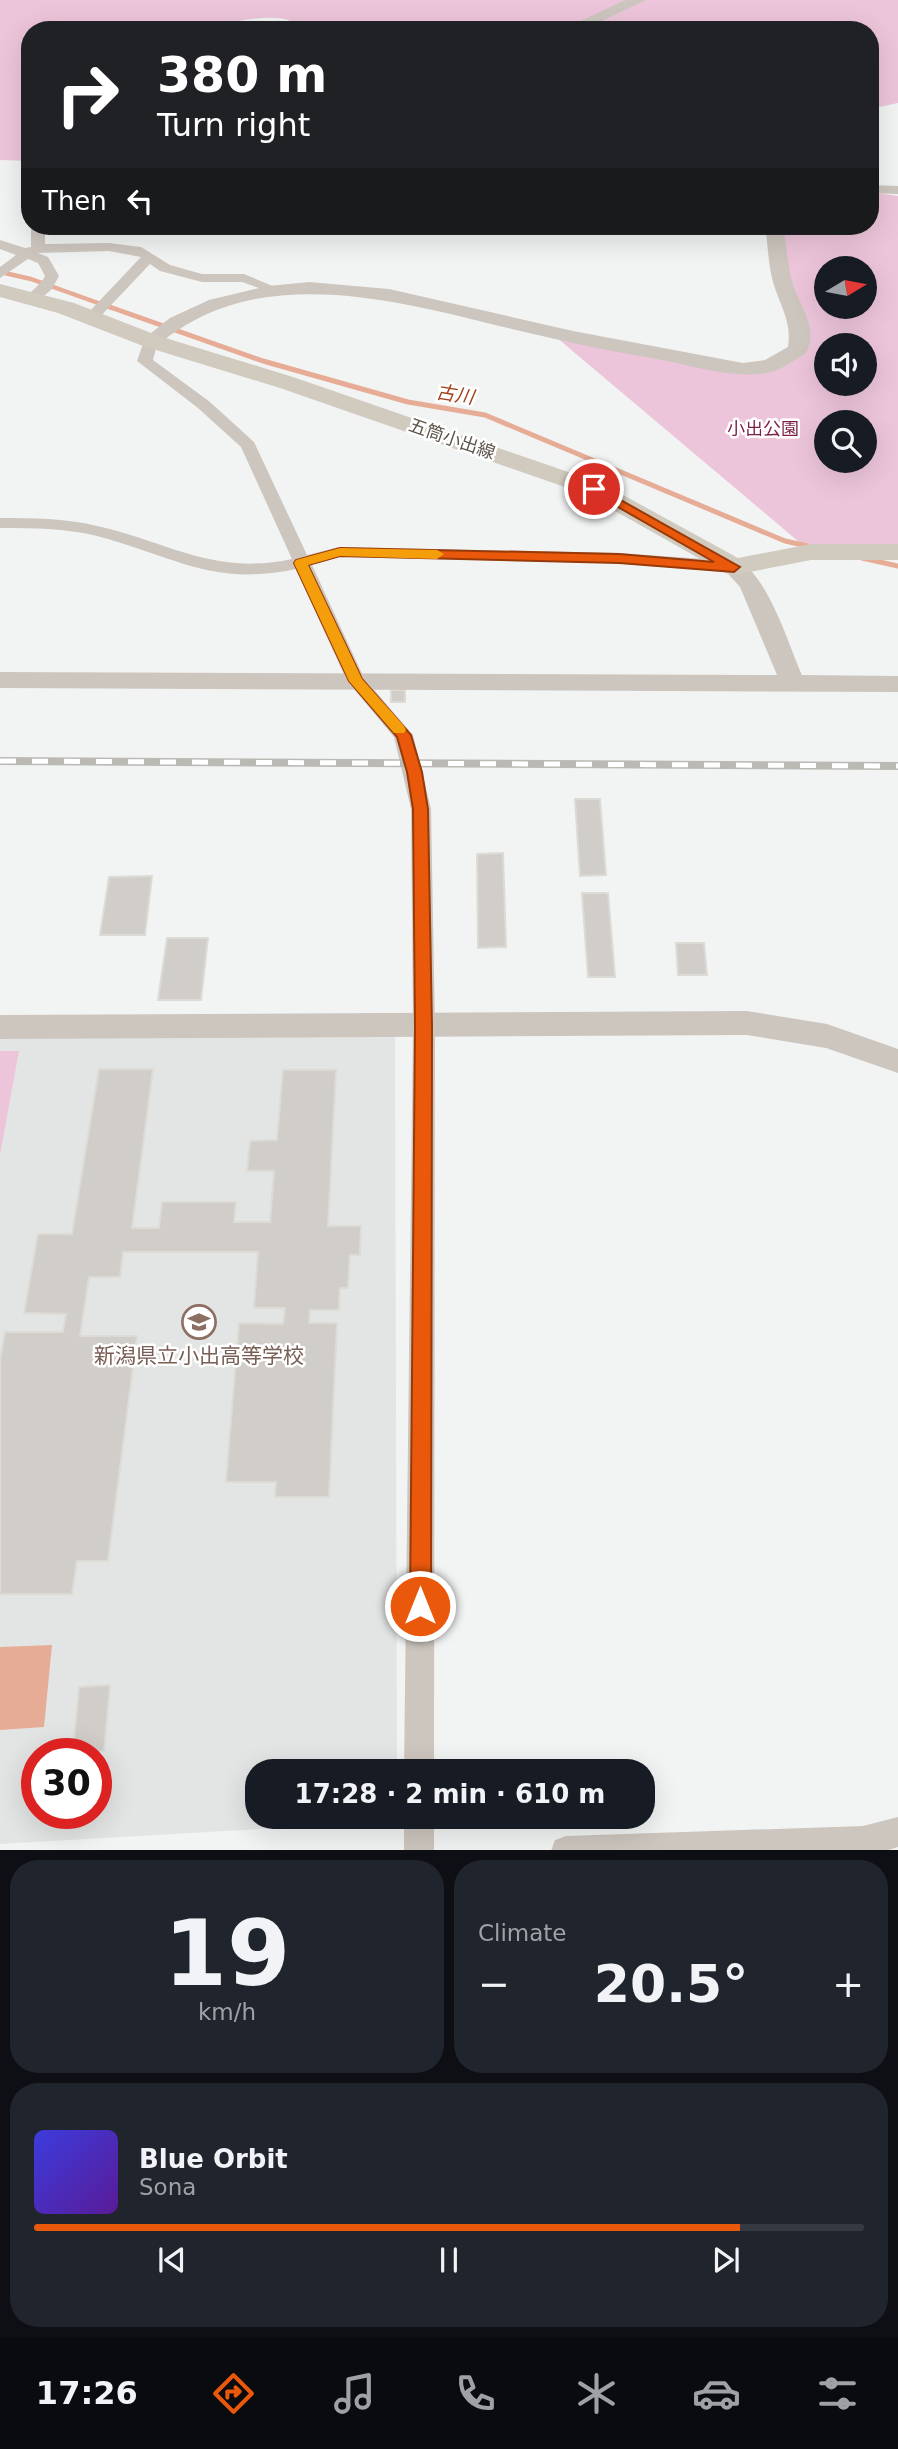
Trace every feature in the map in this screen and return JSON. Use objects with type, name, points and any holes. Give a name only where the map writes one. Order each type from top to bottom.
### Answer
[{"type":"main road","name":"五筒小出線","points":[[0,290],[288,383],[594,489],[734,567]]},
{"type":"main road","points":[[734,567],[811,552],[898,552]]},
{"type":"street","points":[[590,21],[638,0]]},
{"type":"street","points":[[879,189],[898,190]]},
{"type":"street","points":[[0,274],[33,251],[36,235]]},
{"type":"street","points":[[419,1759],[424,1027],[421,809],[415,772],[403,735],[356,681],[248,445],[204,405],[145,361],[152,341],[165,328],[200,310],[243,296],[312,286],[353,288],[550,332],[743,369],[771,366],[798,349],[801,335],[800,321],[780,271],[775,235]]},
{"type":"street","points":[[0,244],[33,251],[109,247],[141,251],[165,268],[202,278],[244,278],[275,290]]},
{"type":"street","points":[[32,299],[47,286],[52,275],[43,260],[33,251]]},
{"type":"street","points":[[91,318],[149,257]]},
{"type":"street","points":[[0,523],[47,523],[81,527],[225,569],[300,563],[340,552],[619,558],[734,567],[750,584],[794,685]]},
{"type":"street","points":[[0,680],[898,684]]},
{"type":"street","points":[[0,1027],[424,1027],[747,1023],[827,1036],[898,1061]]},
{"type":"street","points":[[419,1829],[419,1850]]},
{"type":"street","points":[[566,1850],[863,1841],[898,1832]]},
{"type":"shaded area","name":"新潟県立小出高等学校","points":[[395,1027],[397,1759],[245,1759],[245,1829],[259,1829],[0,1844],[0,1037]]},
{"type":"shaded area","points":[[52,1645],[44,1727],[0,1730],[0,1647]]},
{"type":"green space","points":[[0,0],[898,0],[898,103],[879,107],[879,21],[289,21],[281,18],[260,18],[237,21],[21,21],[21,161],[0,160]]},
{"type":"green space","name":"小出公園","points":[[879,193],[898,196],[898,552],[811,552],[550,332],[743,369],[798,350],[776,235],[879,235]]},
{"type":"green space","points":[[0,1051],[19,1051],[0,1155]]},
{"type":"building","points":[[391,690],[405,690],[405,702],[391,702]]},
{"type":"building","points":[[575,799],[600,799],[606,875],[580,876]]},
{"type":"building","points":[[503,853],[506,947],[478,948],[477,854]]},
{"type":"building","points":[[152,876],[145,935],[100,935],[109,877]]},
{"type":"building","points":[[582,893],[608,893],[615,977],[588,977]]},
{"type":"building","points":[[167,938],[208,938],[201,1000],[158,1000]]},
{"type":"building","points":[[676,943],[704,943],[707,975],[678,975]]},
{"type":"building","points":[[99,1069],[153,1069],[132,1228],[159,1228],[162,1202],[236,1202],[234,1222],[270,1222],[274,1171],[247,1171],[250,1141],[277,1140],[283,1070],[336,1070],[328,1226],[361,1226],[360,1255],[350,1255],[348,1288],[340,1288],[339,1310],[310,1310],[309,1323],[337,1323],[329,1497],[275,1497],[276,1482],[226,1482],[239,1323],[283,1324],[285,1308],[254,1308],[258,1252],[123,1252],[120,1277],[89,1277],[80,1336],[137,1336],[108,1561],[77,1561],[72,1594],[0,1594],[0,1360],[5,1332],[63,1332],[66,1314],[24,1313],[38,1234],[72,1234]]},
{"type":"building","points":[[110,1685],[105,1738],[74,1738],[79,1687]]},
{"type":"waterway","name":"古川","points":[[0,272],[31,279],[112,308]]},
{"type":"waterway","name":"古川","points":[[107,306],[263,361],[408,402],[485,415],[785,541],[812,547]]},
{"type":"waterway","name":"古川","points":[[862,558],[898,566]]},
{"type":"railway","points":[[0,761],[898,766]]},
{"type":"slow traffic","points":[[399,730],[356,681],[300,563],[340,552],[437,554]]},
{"type":"place","name":"新潟県立小出高等学校","points":[[199,1322]]},
{"type":"route","points":[[420,1606],[424,1027],[421,809],[415,772],[403,735],[356,681],[300,563],[340,552],[619,558],[734,567],[594,489]]}]
